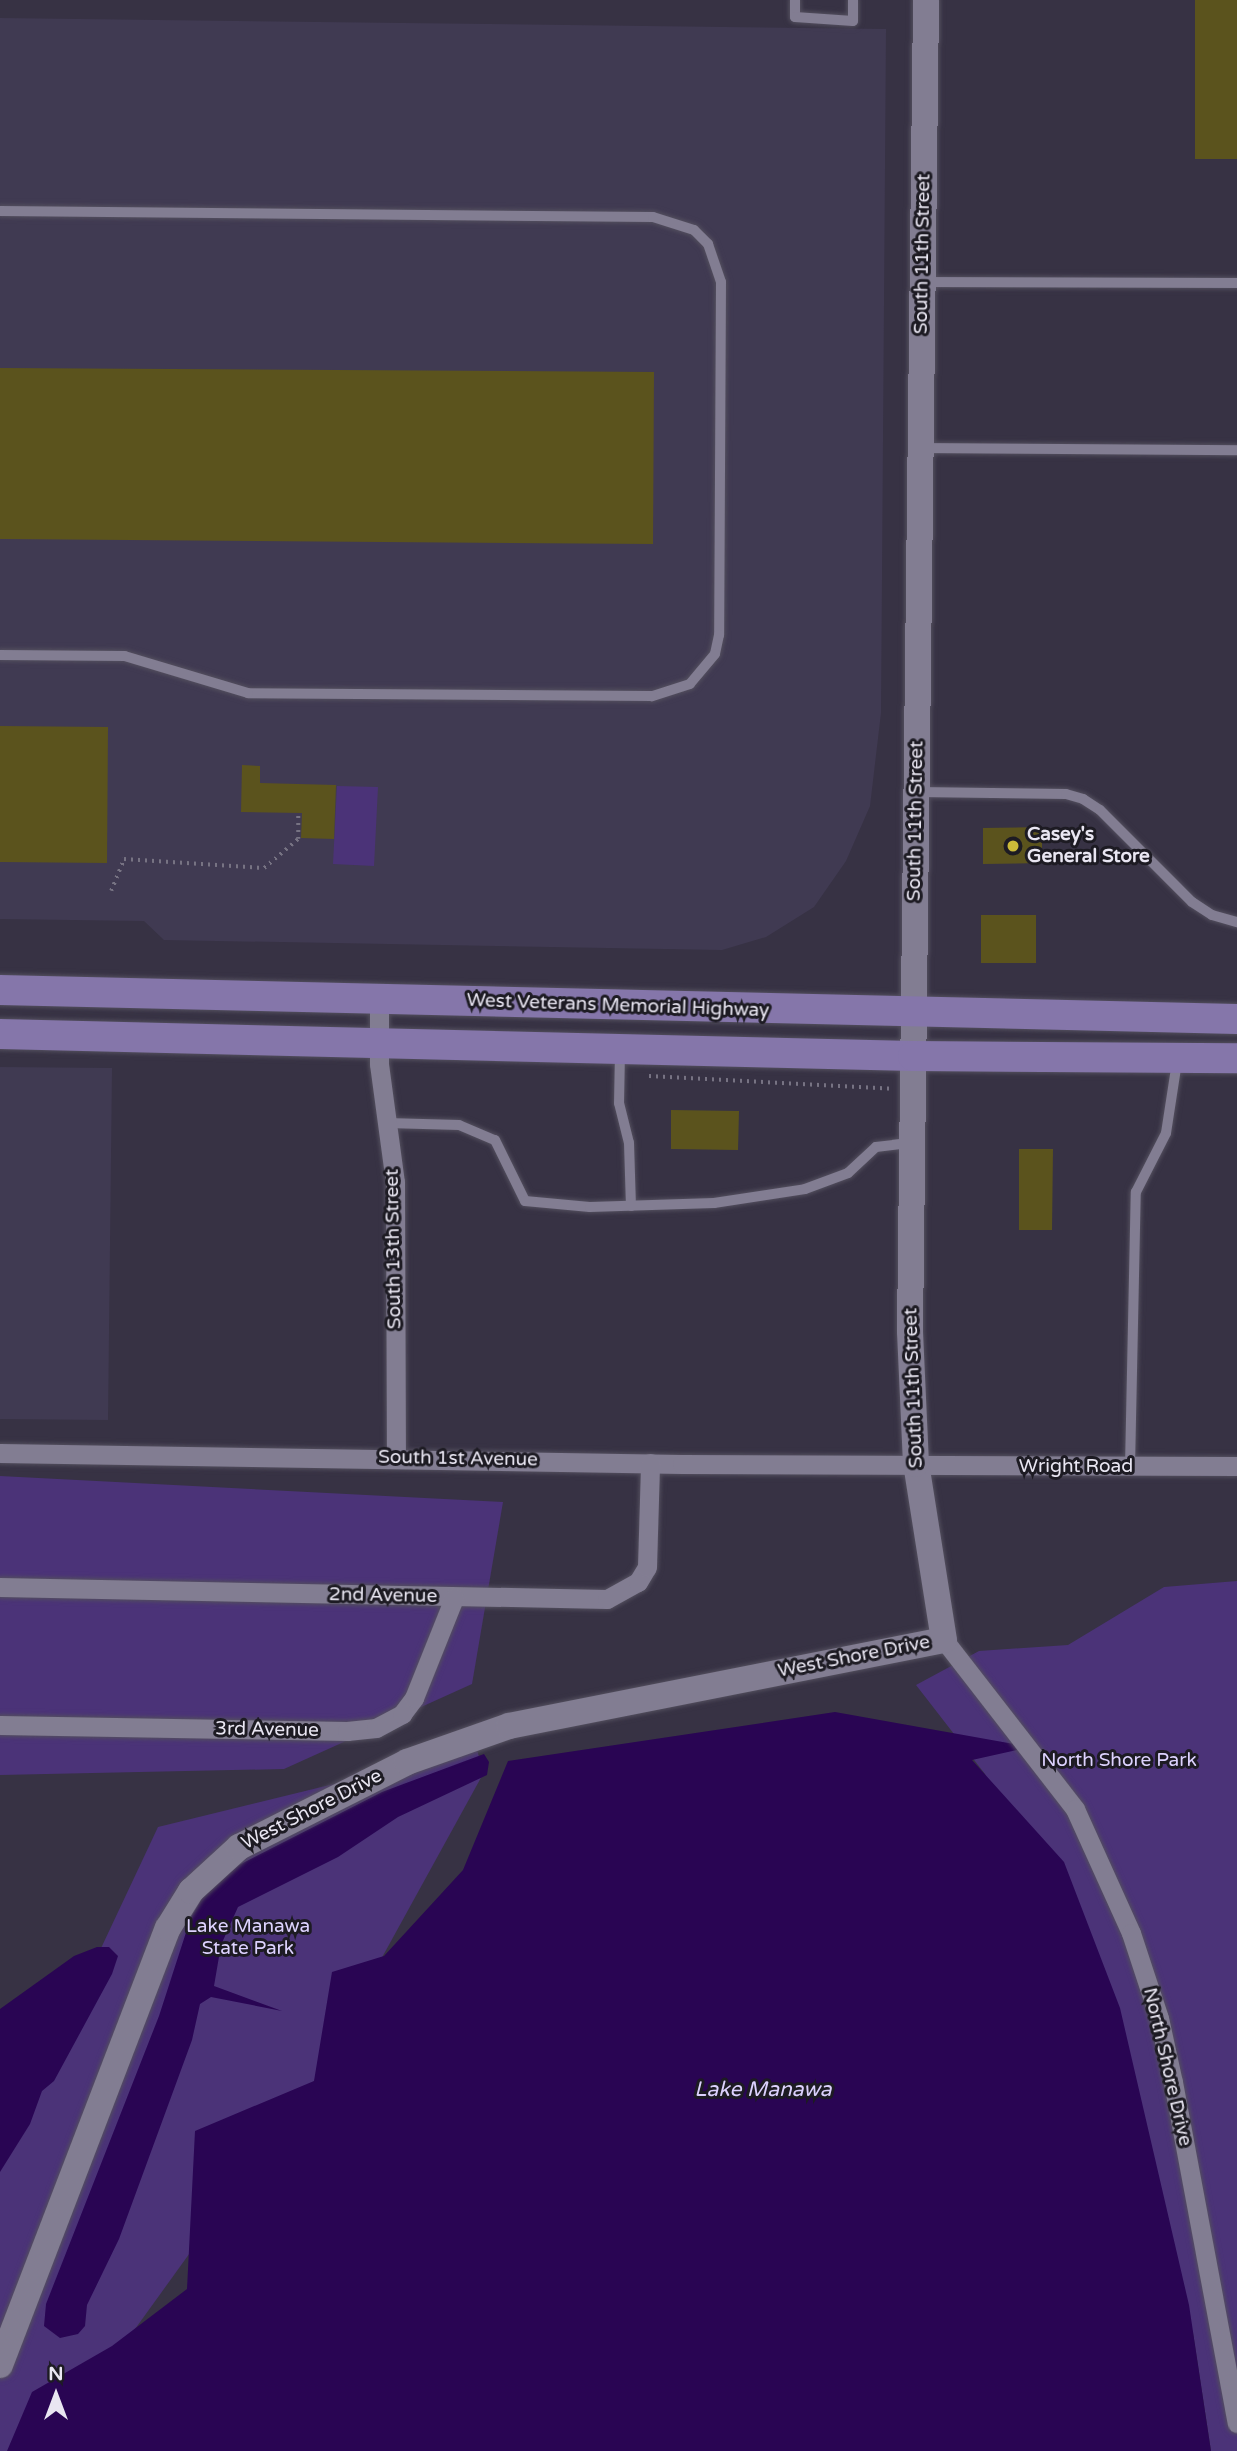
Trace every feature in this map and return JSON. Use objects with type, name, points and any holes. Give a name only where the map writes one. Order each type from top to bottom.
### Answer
[{"type":"main road","name":"West Veterans Memorial Highway","points":[[0,990],[913,1014],[1237,1019]]},
{"type":"main road","points":[[0,1034],[378,1041],[913,1056],[1237,1058]]},
{"type":"street","name":"South 11th Street","points":[[926,0],[911,1331],[916,1464],[944,1640]]},
{"type":"street","name":"South 13th Street","points":[[379,999],[378,1041],[395,1182],[396,1458]]},
{"type":"street","name":"South 1st Avenue","points":[[0,1452],[650,1463],[916,1464]]},
{"type":"street","name":"2nd Avenue","points":[[0,1587],[607,1599],[623,1594],[647,1567],[650,1463]]},
{"type":"street","name":"Wright Road","points":[[916,1464],[1237,1466]]},
{"type":"street","name":"3rd Avenue","points":[[0,1725],[347,1731],[376,1728],[402,1714],[414,1699],[454,1598]]},
{"type":"street","name":"West Shore Drive","points":[[0,2365],[168,1928],[191,1891],[230,1854],[407,1762],[509,1727],[944,1640]]},
{"type":"street","name":"North Shore Drive","points":[[944,1640],[1075,1809],[1131,1933],[1170,2069],[1237,2423]]},
{"type":"lane","points":[[795,0],[795,18],[853,21],[853,0]]},
{"type":"lane","points":[[0,211],[653,217],[673,220],[701,237],[715,258],[721,282],[719,635],[715,654],[690,684],[652,696],[248,693],[125,656],[0,655]]},
{"type":"lane","points":[[923,282],[1237,283]]},
{"type":"lane","points":[[921,448],[1237,450]]},
{"type":"lane","points":[[917,792],[1066,794],[1083,799],[1192,902],[1212,915],[1237,922]]},
{"type":"lane","points":[[620,1048],[619,1103],[629,1143],[631,1206]]},
{"type":"lane","points":[[1130,1467],[1136,1192],[1166,1133],[1178,1058]]},
{"type":"lane","points":[[387,1123],[459,1125],[495,1140],[525,1201],[631,1206],[714,1203],[805,1189],[848,1173],[876,1147],[912,1143]]},
{"type":"path","points":[[111,891],[124,859],[264,868],[298,839],[298,813]]},
{"type":"shaded area","points":[[0,18],[886,29],[881,713],[870,806],[846,861],[814,907],[766,937],[722,950],[164,940],[144,921],[0,919]]},
{"type":"shaded area","points":[[0,1067],[112,1068],[108,1420],[0,1419]]},
{"type":"green space","points":[[337,786],[378,787],[374,866],[333,864]]},
{"type":"green space","points":[[0,1476],[503,1502],[472,1684],[284,1769],[0,1775]]},
{"type":"green space","name":"North Shore Park","points":[[1237,1581],[1237,2451],[1211,2451],[1193,2333],[985,1774],[916,1685],[979,1651],[1068,1645],[1164,1587]]},
{"type":"green space","name":"Lake Manawa State Park","points":[[477,1749],[483,1774],[314,2081],[47,2451],[0,2451],[0,2163],[158,1827]]},
{"type":"water","name":"Lake Manawa","points":[[835,1712],[1030,1747],[972,1760],[1064,1862],[1120,2008],[1189,2305],[1211,2451],[7,2451],[32,2392],[112,2346],[187,2289],[195,2131],[314,2081],[332,1972],[384,1956],[463,1870],[508,1761]]},
{"type":"water","points":[[484,1754],[489,1762],[487,1775],[398,1817],[338,1857],[238,1907],[221,1945],[214,1986],[282,2011],[211,1997],[200,2004],[192,2040],[119,2239],[87,2305],[85,2326],[78,2334],[60,2338],[44,2326],[46,2304],[159,2016],[191,1917],[209,1887],[239,1865],[382,1792]]},
{"type":"water","points":[[97,1947],[109,1947],[118,1956],[112,1974],[54,2081],[42,2091],[30,2124],[0,2172],[0,2009],[74,1956]]},
{"type":"building","points":[[1195,0],[1237,0],[1237,159],[1195,159]]},
{"type":"building","points":[[0,368],[654,372],[653,544],[0,539]]},
{"type":"building","points":[[0,726],[108,727],[107,863],[0,862]]},
{"type":"building","points":[[242,765],[260,766],[260,783],[336,785],[334,839],[301,838],[302,813],[241,812]]},
{"type":"building","name":"Casey's General Store","points":[[1042,827],[1042,863],[983,864],[983,828]]},
{"type":"building","points":[[981,915],[1036,915],[1036,963],[981,963]]},
{"type":"building","points":[[671,1110],[739,1111],[738,1150],[671,1149]]},
{"type":"building","points":[[1019,1149],[1053,1149],[1052,1230],[1019,1230]]},
{"type":"place","name":"Casey's General Store","points":[[1013,846]]}]
